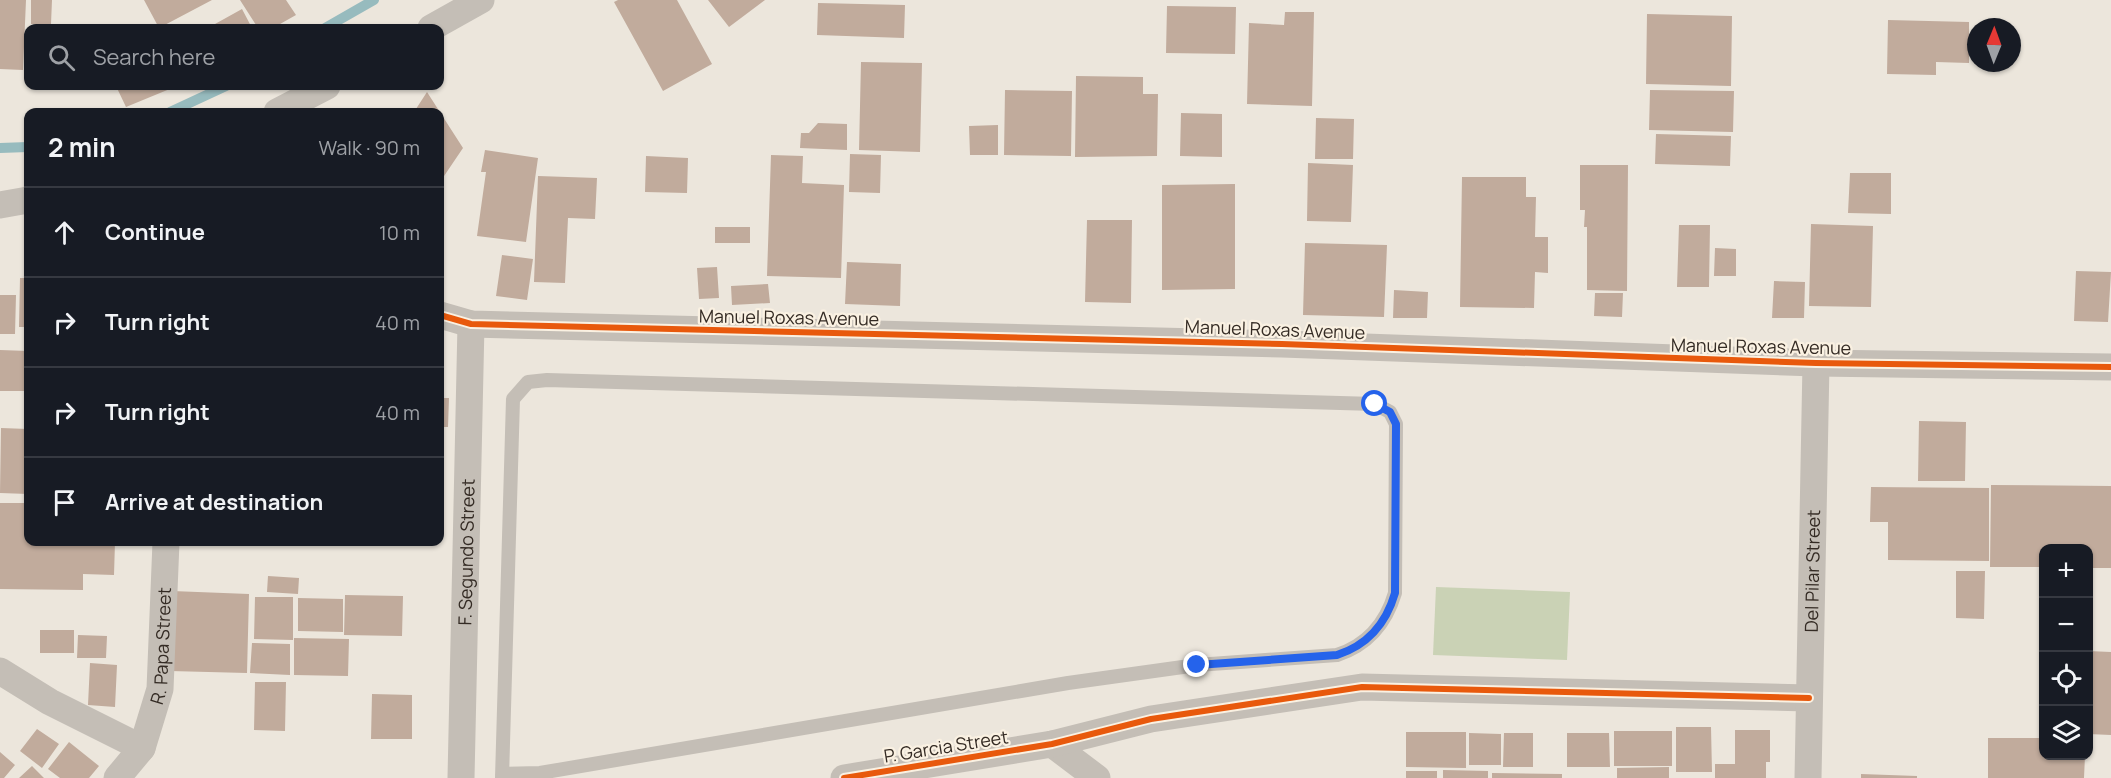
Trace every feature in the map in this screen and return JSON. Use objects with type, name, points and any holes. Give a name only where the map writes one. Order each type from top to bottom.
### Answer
[{"type":"street","points":[[438,24],[481,0]]},
{"type":"street","points":[[285,108],[319,90]]},
{"type":"street","points":[[0,205],[24,201]]},
{"type":"street","name":"Manuel Roxas Avenue","points":[[444,316],[471,324],[1282,344],[1816,363],[2111,367]]},
{"type":"street","name":"F. Segundo Street","points":[[461,778],[471,324]]},
{"type":"street","name":"Del Pilar Street","points":[[1808,778],[1816,363]]},
{"type":"street","name":"R. Papa Street","points":[[142,748],[160,689],[165,546]]},
{"type":"street","points":[[0,670],[50,702],[142,748],[117,778]]},
{"type":"street","name":"P. Garcia Street","points":[[844,778],[1052,744],[1151,719],[1362,687],[1809,698]]},
{"type":"street","points":[[1052,744],[1097,778]]},
{"type":"lane","points":[[559,380],[1375,404],[1390,412],[1396,424],[1395,593],[1389,612],[1373,634],[1354,650],[1337,655],[1197,665],[1068,683],[540,773],[502,776],[513,399],[528,382],[559,380]]},
{"type":"green space","points":[[1436,587],[1570,592],[1567,660],[1433,655]]},
{"type":"building","points":[[0,0],[26,0],[23,70],[0,69]]},
{"type":"building","points":[[31,0],[52,0],[51,24],[31,24]]},
{"type":"building","points":[[144,0],[212,0],[167,24],[157,24]]},
{"type":"building","points":[[240,0],[286,0],[296,15],[280,24],[255,24]]},
{"type":"building","points":[[618,0],[677,0],[712,64],[663,91],[614,2]]},
{"type":"building","points":[[708,0],[765,0],[729,27]]},
{"type":"building","points":[[818,3],[905,5],[904,38],[817,35]]},
{"type":"building","points":[[1167,6],[1236,7],[1235,54],[1166,53]]},
{"type":"building","points":[[242,9],[250,24],[215,24]]},
{"type":"building","points":[[1285,12],[1314,12],[1312,106],[1247,104],[1249,23],[1284,25]]},
{"type":"building","points":[[1647,14],[1732,16],[1731,86],[1646,84]]},
{"type":"building","points":[[1888,20],[1967,22],[1967,63],[1936,62],[1936,75],[1887,74]]},
{"type":"building","points":[[861,62],[922,63],[920,152],[859,150]]},
{"type":"building","points":[[1076,76],[1143,77],[1143,94],[1158,94],[1157,156],[1075,157]]},
{"type":"building","points":[[118,90],[167,90],[126,107]]},
{"type":"building","points":[[1005,90],[1072,91],[1071,156],[1004,155]]},
{"type":"building","points":[[1650,90],[1734,91],[1733,132],[1649,130]]},
{"type":"building","points":[[427,92],[437,108],[417,108]]},
{"type":"building","points":[[1181,113],[1222,114],[1222,157],[1180,156]]},
{"type":"building","points":[[444,118],[463,148],[444,176]]},
{"type":"building","points":[[1316,118],[1354,119],[1353,159],[1315,159]]},
{"type":"building","points":[[818,123],[847,124],[847,150],[800,148],[801,133],[809,133]]},
{"type":"building","points":[[998,125],[998,155],[970,155],[969,126]]},
{"type":"building","points":[[1656,134],[1731,136],[1730,166],[1655,164]]},
{"type":"building","points":[[485,150],[538,158],[526,242],[477,236],[486,172],[481,172]]},
{"type":"building","points":[[850,154],[881,155],[880,193],[849,192]]},
{"type":"building","points":[[771,155],[803,156],[802,183],[844,185],[841,278],[767,276]]},
{"type":"building","points":[[646,156],[688,158],[687,193],[645,192]]},
{"type":"building","points":[[1308,163],[1353,165],[1351,222],[1307,221]]},
{"type":"building","points":[[1580,165],[1628,165],[1627,291],[1587,290],[1587,227],[1584,227],[1585,210],[1580,210]]},
{"type":"building","points":[[1850,173],[1891,173],[1891,214],[1848,213]]},
{"type":"building","points":[[538,176],[597,178],[595,219],[568,218],[565,283],[534,282]]},
{"type":"building","points":[[1462,177],[1526,177],[1526,197],[1536,197],[1535,237],[1548,237],[1548,273],[1535,272],[1534,308],[1460,307]]},
{"type":"building","points":[[1235,184],[1235,289],[1162,290],[1162,185]]},
{"type":"building","points":[[1087,220],[1132,220],[1131,303],[1085,302]]},
{"type":"building","points":[[1811,224],[1873,226],[1871,307],[1809,306]]},
{"type":"building","points":[[1679,225],[1710,225],[1709,287],[1677,287]]},
{"type":"building","points":[[715,227],[750,227],[750,243],[715,243]]},
{"type":"building","points":[[1305,243],[1387,245],[1384,317],[1303,315]]},
{"type":"building","points":[[1715,248],[1736,249],[1736,276],[1714,276]]},
{"type":"building","points":[[502,255],[533,259],[527,300],[496,296]]},
{"type":"building","points":[[847,262],[901,264],[900,306],[845,304]]},
{"type":"building","points":[[717,267],[719,298],[699,299],[697,268]]},
{"type":"building","points":[[2076,271],[2111,272],[2108,322],[2074,321]]},
{"type":"building","points":[[20,278],[24,278],[24,327],[19,327]]},
{"type":"building","points":[[1774,281],[1805,282],[1804,318],[1772,318]]},
{"type":"building","points":[[768,284],[770,303],[732,305],[731,286]]},
{"type":"building","points":[[1394,290],[1428,292],[1427,318],[1393,318]]},
{"type":"building","points":[[1595,293],[1623,293],[1622,317],[1594,316]]},
{"type":"building","points":[[0,295],[16,295],[15,334],[0,334]]},
{"type":"building","points":[[0,350],[24,351],[24,391],[0,391]]},
{"type":"building","points":[[444,398],[449,398],[448,427],[444,427]]},
{"type":"building","points":[[1919,421],[1966,422],[1965,481],[1918,481]]},
{"type":"building","points":[[1,428],[24,429],[24,494],[0,493]]},
{"type":"building","points":[[1991,485],[2111,486],[2111,568],[2093,568],[2093,544],[2039,544],[2039,567],[1990,567]]},
{"type":"building","points":[[1871,487],[1989,488],[1989,561],[1888,560],[1888,522],[1870,522]]},
{"type":"building","points":[[0,503],[24,503],[24,546],[115,546],[114,575],[83,574],[83,590],[0,589]]},
{"type":"building","points":[[1956,571],[1985,571],[1984,619],[1956,618]]},
{"type":"building","points":[[268,576],[299,578],[298,594],[267,592]]},
{"type":"building","points":[[172,591],[249,594],[247,673],[170,671]]},
{"type":"building","points":[[345,595],[403,596],[402,636],[344,635]]},
{"type":"building","points":[[255,597],[293,597],[293,640],[254,639]]},
{"type":"building","points":[[298,598],[343,599],[343,632],[298,631]]},
{"type":"building","points":[[40,630],[74,630],[74,653],[40,653]]},
{"type":"building","points":[[78,635],[107,636],[106,658],[77,658]]},
{"type":"building","points":[[294,638],[349,639],[348,676],[294,675]]},
{"type":"building","points":[[252,643],[290,644],[290,675],[250,673]]},
{"type":"building","points":[[2093,651],[2111,652],[2111,735],[2093,734]]},
{"type":"building","points":[[90,663],[117,665],[115,707],[88,705]]},
{"type":"building","points":[[255,682],[286,682],[285,731],[254,730]]},
{"type":"building","points":[[372,694],[412,695],[412,739],[371,739]]},
{"type":"building","points":[[1676,727],[1711,727],[1712,772],[1676,772]]},
{"type":"building","points":[[37,729],[59,744],[42,768],[20,751]]},
{"type":"building","points":[[1735,730],[1770,730],[1770,762],[1766,762],[1766,778],[1715,778],[1715,764],[1735,764]]},
{"type":"building","points":[[1614,731],[1672,731],[1672,766],[1614,766]]},
{"type":"building","points":[[1406,732],[1466,732],[1466,768],[1406,767]]},
{"type":"building","points":[[1469,733],[1501,734],[1501,765],[1469,765]]},
{"type":"building","points":[[1504,733],[1533,733],[1533,767],[1503,767]]},
{"type":"building","points":[[1567,733],[1609,733],[1610,767],[1567,767]]},
{"type":"building","points":[[1988,738],[2039,738],[2039,760],[2085,760],[2084,778],[1988,778]]},
{"type":"building","points":[[69,742],[99,766],[89,778],[60,778],[48,769]]},
{"type":"building","points":[[0,752],[15,765],[4,778],[0,778]]},
{"type":"building","points":[[32,766],[44,778],[19,778]]},
{"type":"building","points":[[1669,767],[1669,778],[1617,778],[1617,768]]},
{"type":"building","points":[[1443,770],[1488,771],[1488,778],[1443,778]]},
{"type":"building","points":[[1406,771],[1437,771],[1437,778],[1406,778]]},
{"type":"building","points":[[1492,773],[1562,774],[1562,778],[1492,778]]},
{"type":"building","points":[[1861,774],[1917,776],[1917,778],[1861,778]]},
{"type":"waterway","points":[[332,24],[374,0]]},
{"type":"waterway","points":[[179,108],[217,90]]},
{"type":"waterway","points":[[0,148],[24,147]]},
{"type":"cycle path","points":[[444,316],[471,324],[1282,344],[1816,363],[2111,367]]},
{"type":"cycle path","points":[[844,778],[1052,744],[1151,719],[1362,687],[1809,698]]},
{"type":"route","points":[[1197,665],[1337,655],[1354,650],[1373,634],[1389,612],[1395,593],[1396,424],[1390,412],[1375,404]]}]
